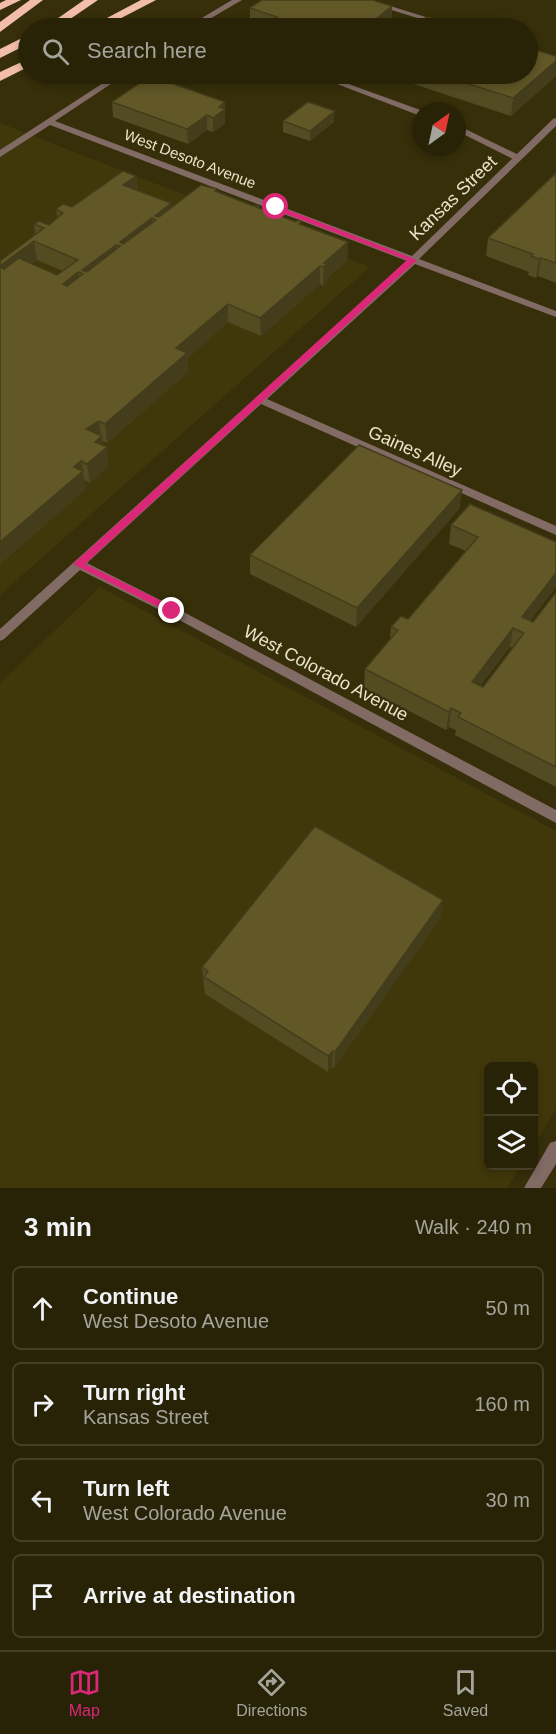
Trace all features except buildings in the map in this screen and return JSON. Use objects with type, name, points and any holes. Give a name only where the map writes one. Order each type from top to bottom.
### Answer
[{"type":"highway","points":[[0,7],[15,0]]},
{"type":"highway","points":[[0,28],[37,0]]},
{"type":"highway","points":[[67,18],[92,0]]},
{"type":"highway","points":[[114,18],[150,0]]},
{"type":"highway","points":[[0,54],[18,45]]},
{"type":"highway","points":[[0,77],[18,68]]},
{"type":"street","points":[[209,18],[238,0]]},
{"type":"street","points":[[363,0],[423,18]]},
{"type":"street","points":[[0,154],[107,84]]},
{"type":"street","points":[[342,84],[412,110]]},
{"type":"street","name":"Kansas Street","points":[[0,636],[413,260],[556,121]]},
{"type":"street","name":"West Desoto Avenue","points":[[49,122],[556,314]]},
{"type":"street","points":[[466,132],[518,158]]},
{"type":"street","name":"Gaines Alley","points":[[260,400],[556,531]]},
{"type":"street","name":"West Colorado Avenue","points":[[78,564],[172,611],[556,817]]},
{"type":"street","points":[[532,1188],[556,1149]]},
{"type":"shaded area","points":[[0,123],[370,267],[0,595]]},
{"type":"shaded area","points":[[100,587],[556,831],[556,1109],[538,1138],[538,1062],[484,1062],[484,1170],[518,1170],[507,1188],[0,1188],[0,683]]},
{"type":"route","points":[[172,611],[78,564],[413,260],[276,207]]}]
